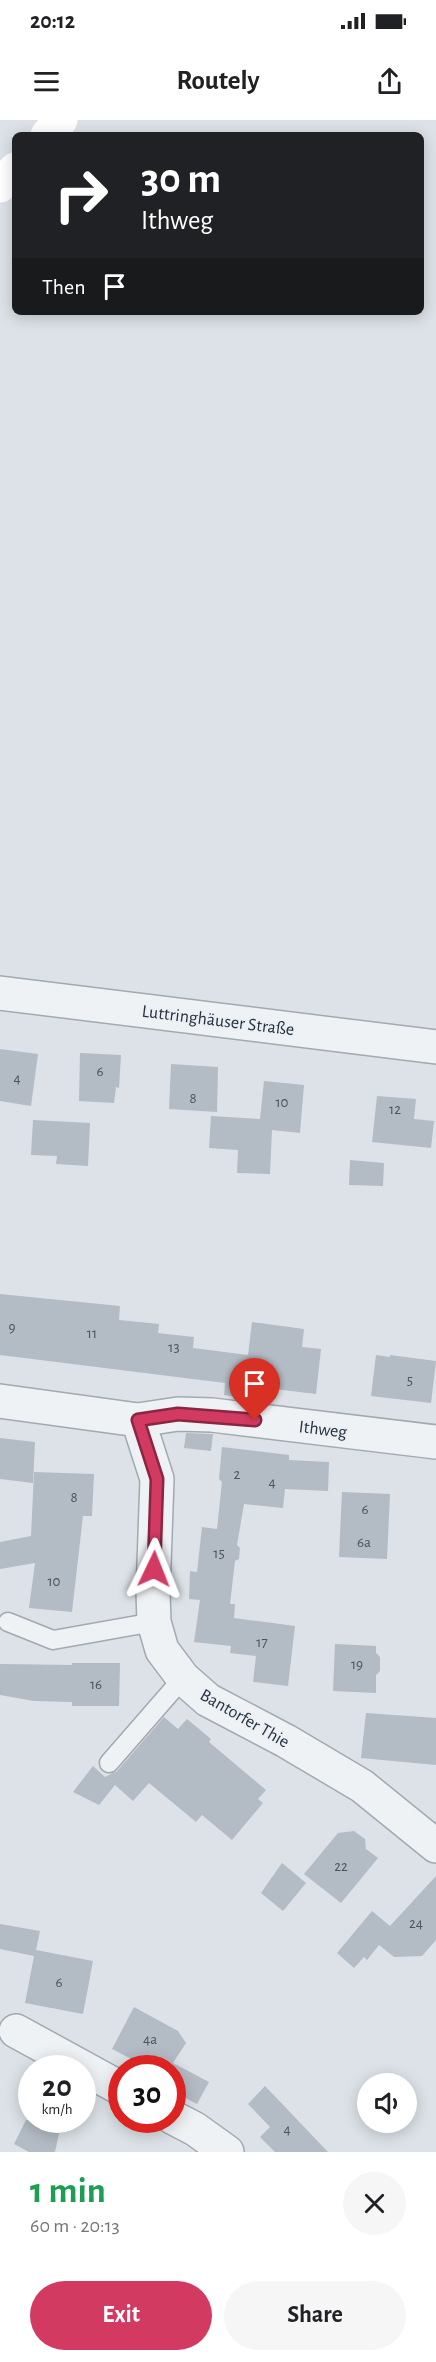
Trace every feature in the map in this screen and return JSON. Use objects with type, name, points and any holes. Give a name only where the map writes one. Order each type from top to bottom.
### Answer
[{"type":"main road","points":[[50,132],[61,120]]},
{"type":"main road","points":[[0,186],[12,173]]},
{"type":"street","name":"Luttringhäuser Straße","points":[[0,993],[436,1047]]},
{"type":"street","points":[[0,1401],[138,1420]]},
{"type":"street","name":"Ithweg","points":[[138,1420],[178,1414],[212,1415],[436,1442]]},
{"type":"street","name":"Bantorfer Thie","points":[[138,1420],[157,1479],[153,1592],[154,1622],[162,1650],[183,1678],[208,1700],[286,1741],[362,1786],[436,1846]]},
{"type":"street","points":[[16,2031],[108,2081]]},
{"type":"street","points":[[186,2124],[227,2152]]},
{"type":"lane","points":[[8,1622],[53,1641],[154,1622]]},
{"type":"lane","points":[[109,1763],[183,1678]]},
{"type":"building","points":[[0,1049],[38,1054],[31,1106],[0,1101]]},
{"type":"building","points":[[80,1053],[121,1055],[119,1088],[116,1087],[114,1103],[79,1101]]},
{"type":"building","points":[[171,1064],[218,1067],[217,1112],[169,1109]]},
{"type":"building","points":[[264,1081],[304,1085],[300,1133],[272,1130],[270,1174],[237,1173],[238,1150],[209,1148],[211,1116],[260,1119]]},
{"type":"building","points":[[377,1096],[416,1099],[414,1119],[434,1121],[431,1148],[372,1142]]},
{"type":"building","points":[[33,1120],[90,1123],[88,1166],[56,1164],[57,1156],[31,1155]]},
{"type":"building","points":[[350,1160],[384,1163],[383,1186],[349,1185]]},
{"type":"building","points":[[0,1294],[120,1306],[119,1320],[159,1324],[158,1333],[194,1337],[193,1348],[248,1355],[252,1322],[304,1329],[302,1347],[321,1349],[316,1394],[257,1387],[256,1399],[224,1395],[225,1383],[0,1355]]},
{"type":"building","points":[[376,1355],[436,1361],[431,1403],[371,1396]]},
{"type":"building","points":[[186,1433],[213,1434],[211,1451],[184,1448]]},
{"type":"building","points":[[0,1438],[35,1442],[33,1483],[0,1479]]},
{"type":"building","points":[[222,1447],[289,1455],[289,1460],[329,1462],[328,1491],[285,1489],[283,1508],[244,1504],[237,1545],[240,1548],[239,1559],[235,1561],[230,1604],[235,1604],[234,1618],[295,1626],[288,1686],[253,1682],[256,1656],[230,1653],[231,1646],[194,1642],[200,1600],[189,1599],[190,1571],[197,1572],[202,1527],[217,1529],[222,1482],[219,1479]]},
{"type":"building","points":[[34,1472],[94,1474],[92,1516],[83,1516],[72,1612],[29,1608],[35,1563],[0,1569],[0,1542],[31,1536]]},
{"type":"building","points":[[342,1492],[390,1494],[387,1559],[339,1557]]},
{"type":"building","points":[[335,1644],[376,1646],[376,1653],[380,1657],[380,1671],[376,1675],[376,1693],[333,1691]]},
{"type":"building","points":[[72,1663],[120,1663],[119,1706],[72,1706],[72,1702],[34,1701],[0,1695],[0,1664],[72,1665]]},
{"type":"building","points":[[366,1713],[436,1718],[436,1765],[361,1758]]},
{"type":"building","points":[[164,1717],[178,1729],[187,1719],[211,1739],[209,1742],[266,1790],[258,1799],[263,1803],[232,1840],[202,1815],[196,1822],[149,1783],[133,1801],[115,1785],[99,1805],[73,1792],[93,1766],[105,1777],[117,1771]]},
{"type":"building","points":[[354,1831],[365,1839],[366,1849],[378,1858],[341,1903],[304,1874],[338,1833]]},
{"type":"building","points":[[282,1863],[306,1883],[283,1911],[261,1893]]},
{"type":"building","points":[[436,1876],[436,1940],[422,1956],[394,1957],[379,1945],[367,1960],[364,1957],[354,1968],[337,1953],[372,1911],[390,1926]]},
{"type":"building","points":[[0,1924],[40,1931],[36,1950],[93,1961],[83,2014],[25,2003],[34,1956],[0,1949]]},
{"type":"building","points":[[134,2007],[178,2031],[186,2043],[178,2055],[124,2055],[112,2049]]},
{"type":"building","points":[[186,2070],[209,2082],[197,2104],[186,2098]]},
{"type":"building","points":[[265,2086],[328,2152],[275,2152],[260,2137],[270,2127],[248,2104]]},
{"type":"building","points":[[20,2133],[59,2133],[55,2152],[29,2152],[14,2144]]},
{"type":"route","points":[[154,1569],[157,1479],[138,1420],[178,1414],[255,1420]]}]
